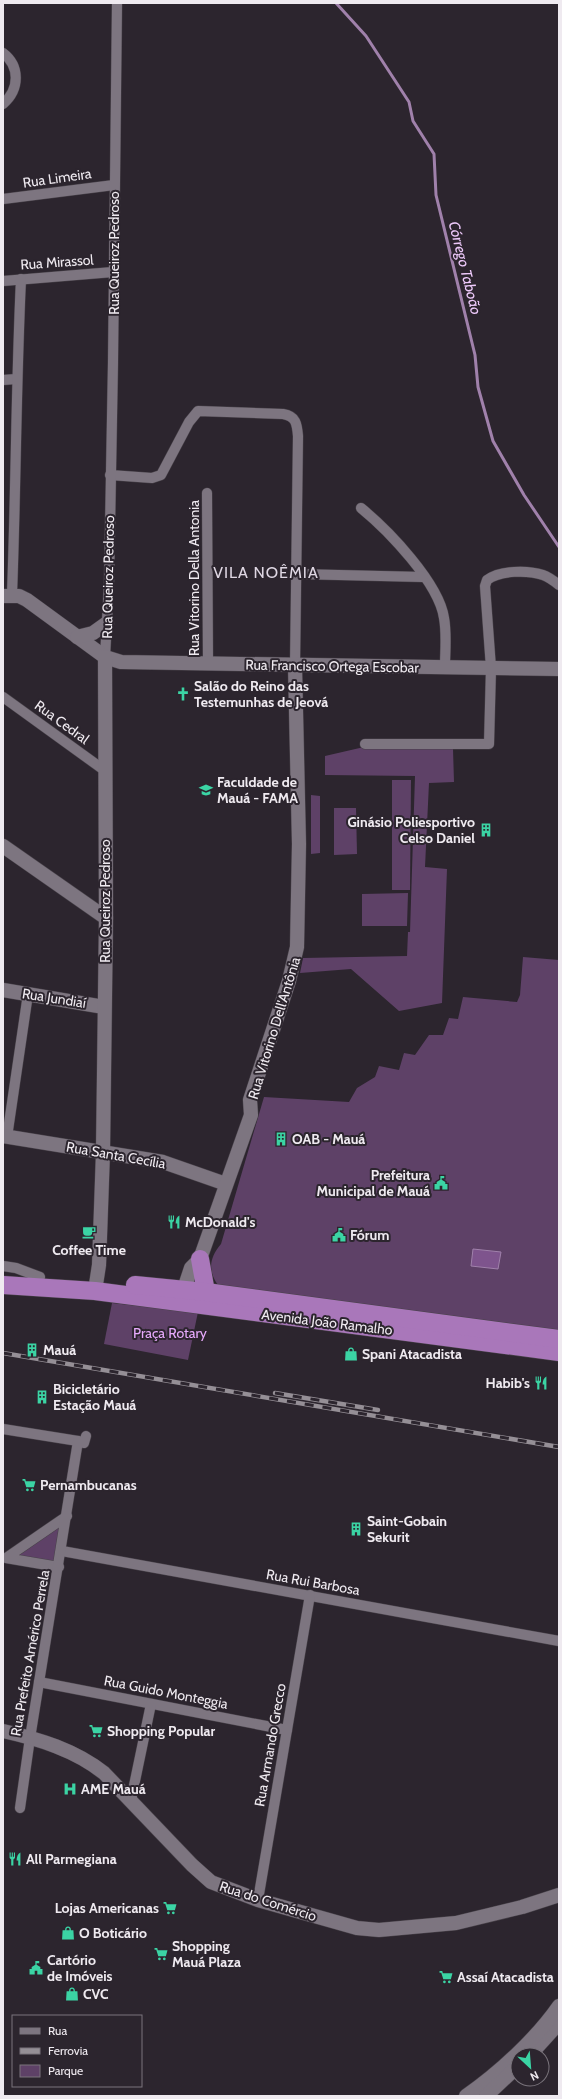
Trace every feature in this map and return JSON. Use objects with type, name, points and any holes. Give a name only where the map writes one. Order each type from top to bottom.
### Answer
[{"type":"highway","points":[[200,1259],[206,1292]]},
{"type":"highway","points":[[3,1275],[40,1277],[95,1286]]},
{"type":"highway","points":[[3,1285],[95,1286]]},
{"type":"highway","name":"Avenida João Ramalho","points":[[95,1286],[130,1296],[181,1296],[206,1292],[559,1339]]},
{"type":"highway","name":"Avenida João Ramalho","points":[[95,1286],[181,1296],[559,1352]]},
{"type":"street","name":"Rua Queiroz Pedroso","points":[[95,1286],[99,1265],[103,1152],[106,918],[104,770],[105,657],[113,362],[117,3]]},
{"type":"street","points":[[3,53],[16,69],[16,79],[12,94],[3,104]]},
{"type":"street","name":"Rua Limeira","points":[[3,200],[114,185]]},
{"type":"street","name":"Rua Mirassol","points":[[3,281],[113,272]]},
{"type":"street","points":[[21,279],[16,379],[16,504],[7,595],[19,596],[27,600],[105,657]]},
{"type":"street","points":[[3,380],[16,379]]},
{"type":"street","points":[[110,475],[152,478],[161,475],[189,422],[198,411],[289,415],[297,424],[298,436],[295,666]]},
{"type":"street","name":"Rua Vitorino Della Antonia","points":[[207,493],[208,663]]},
{"type":"street","points":[[361,508],[381,524],[401,545],[441,606],[444,617],[445,667]]},
{"type":"street","points":[[365,744],[489,744],[491,668],[485,586],[487,580],[501,574],[530,573],[543,575],[559,586]]},
{"type":"street","points":[[296,574],[423,577]]},
{"type":"street","points":[[78,637],[93,633],[107,623]]},
{"type":"street","name":"Rua Francisco Ortega Escobar","points":[[105,657],[133,662],[295,666],[559,669]]},
{"type":"street","name":"Rua Vitorino Dell'Antônia","points":[[181,1296],[192,1268],[200,1259],[251,1115],[250,1100],[289,982],[297,947],[299,844],[295,666]]},
{"type":"street","name":"Rua Cedral","points":[[3,697],[104,770]]},
{"type":"street","points":[[3,846],[106,918]]},
{"type":"street","name":"Rua Jundiaí","points":[[3,990],[104,1007]]},
{"type":"street","points":[[5,1136],[28,994]]},
{"type":"street","name":"Rua Santa Cecília","points":[[5,1136],[163,1162],[226,1184]]},
{"type":"street","points":[[3,1266],[16,1268],[40,1277]]},
{"type":"street","name":"Rua Prefeito Américo Perrela","points":[[3,1429],[82,1439],[67,1516],[39,1682],[20,1808]]},
{"type":"street","points":[[4,1559],[67,1516]]},
{"type":"street","name":"Rua Rui Barbosa","points":[[62,1551],[559,1641]]},
{"type":"street","points":[[4,1559],[59,1567]]},
{"type":"street","name":"Rua Armando Grecco","points":[[258,1900],[310,1595]]},
{"type":"street","name":"Rua Guido Monteggia","points":[[39,1682],[287,1730]]},
{"type":"street","points":[[132,1800],[151,1704]]},
{"type":"street","name":"Rua do Comércio","points":[[3,1731],[72,1752],[91,1762],[132,1800],[192,1865],[211,1882],[258,1900],[357,1928],[379,1930],[456,1923],[522,1907],[559,1894]]},
{"type":"street","points":[[466,2096],[489,2079],[513,2058],[559,2006]]},
{"type":"street","points":[[537,2047],[559,2023]]},
{"type":"street","points":[[486,2096],[510,2074]]},
{"type":"green space","points":[[364,747],[453,749],[454,782],[429,783],[425,867],[447,869],[442,1003],[399,1011],[351,969],[300,973],[303,958],[407,956],[408,932],[410,932],[415,776],[325,775],[325,756]]},
{"type":"green space","points":[[392,780],[411,780],[410,890],[392,890]]},
{"type":"green space","points":[[311,795],[320,796],[320,853],[311,854]]},
{"type":"green space","points":[[334,808],[356,808],[357,854],[334,855]]},
{"type":"green space","points":[[408,893],[407,926],[362,926],[362,894]]},
{"type":"green space","points":[[523,957],[559,960],[559,1332],[218,1285],[212,1274],[212,1259],[221,1244],[264,1097],[349,1102],[357,1088],[375,1077],[379,1066],[399,1070],[404,1053],[415,1055],[429,1035],[443,1035],[449,1018],[458,1019],[463,997],[517,1002],[520,995]]},
{"type":"green space","name":"Praça Rotary","points":[[112,1303],[198,1312],[188,1360],[104,1344]]},
{"type":"green space","points":[[64,1522],[57,1564],[11,1557]]},
{"type":"shaded area","points":[[473,1249],[501,1252],[498,1269],[471,1266]]},
{"type":"waterway","name":"Córrego Taboão","points":[[336,3],[366,36],[409,102],[413,121],[434,154],[436,195],[475,355],[478,387],[493,441],[524,495],[559,547]]},
{"type":"railway","points":[[3,1353],[559,1447]]},
{"type":"railway","points":[[275,1393],[378,1410]]},
{"type":"place","name":"Salão do Reino das Testemunhas de Jeová","points":[[183,694]]},
{"type":"place","name":"Faculdade de Mauá - FAMA","points":[[206,790]]},
{"type":"place","name":"Ginásio Poliesportivo Celso Daniel","points":[[486,830]]},
{"type":"place","name":"OAB - Mauá","points":[[281,1139]]},
{"type":"place","name":"Prefeitura Municipal de Mauá","points":[[441,1183]]},
{"type":"place","name":"McDonald's","points":[[174,1222]]},
{"type":"place","name":"Coffee Time","points":[[89,1232]]},
{"type":"place","name":"Fórum","points":[[339,1235]]},
{"type":"place","name":"Mauá","points":[[32,1350]]},
{"type":"place","name":"Spani Atacadista","points":[[351,1354]]},
{"type":"place","name":"Habib's","points":[[541,1383]]},
{"type":"place","name":"Bicicletário Estação Mauá","points":[[42,1397]]},
{"type":"place","name":"Pernambucanas","points":[[29,1485]]},
{"type":"place","name":"Saint-Gobain Sekurit","points":[[356,1529]]},
{"type":"place","name":"Shopping Popular","points":[[96,1731]]},
{"type":"place","name":"AME Mauá","points":[[70,1789]]},
{"type":"place","name":"All Parmegiana","points":[[15,1859]]},
{"type":"place","name":"Lojas Americanas","points":[[170,1908]]},
{"type":"place","name":"O Boticário","points":[[68,1933]]},
{"type":"place","name":"Shopping Mauá Plaza","points":[[161,1954]]},
{"type":"place","name":"Cartório de Imóveis","points":[[36,1968]]},
{"type":"place","name":"Assaí Atacadista","points":[[446,1977]]},
{"type":"place","name":"CVC","points":[[72,1994]]},
{"type":"district","name":"VILA NOÊMIA","points":[[266,572]]}]
